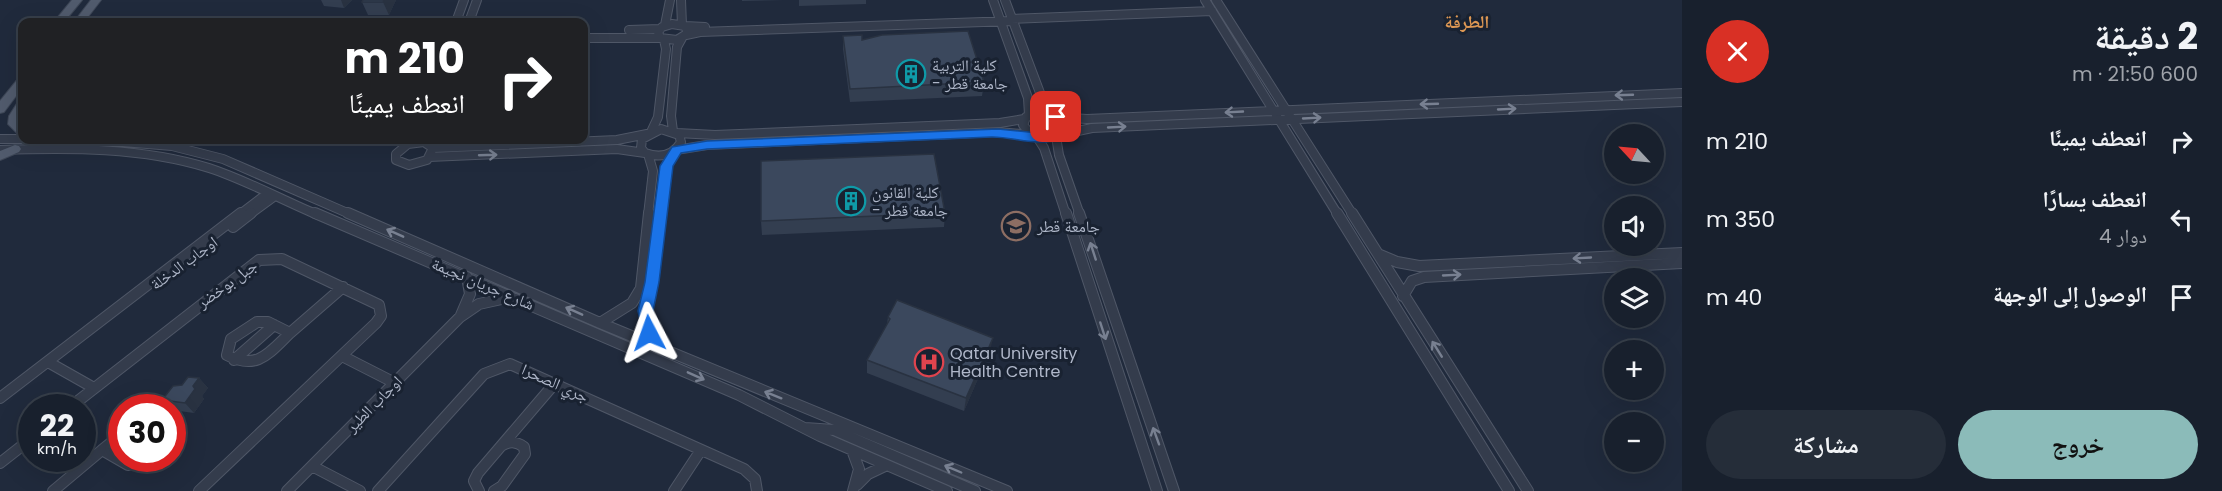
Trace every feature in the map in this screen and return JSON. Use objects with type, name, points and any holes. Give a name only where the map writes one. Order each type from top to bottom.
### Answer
[{"type":"main road","points":[[62,18],[77,0]]},
{"type":"main road","points":[[69,18],[77,7],[77,0]]},
{"type":"main road","points":[[82,18],[96,0]]},
{"type":"main road","points":[[0,96],[18,73]]},
{"type":"main road","points":[[0,109],[18,86]]},
{"type":"main road","points":[[0,122],[18,99]]},
{"type":"main road","points":[[18,111],[14,124],[18,128]]},
{"type":"main road","points":[[0,156],[15,149]]},
{"type":"street","points":[[457,18],[464,0]]},
{"type":"street","points":[[470,18],[477,0]]},
{"type":"street","points":[[600,323],[625,309],[639,293],[653,171],[647,153],[640,145],[649,133],[659,112],[666,49],[658,34],[663,27],[670,0]]},
{"type":"street","points":[[650,344],[645,311],[660,226],[667,166],[681,142],[675,132],[671,116],[677,47],[688,29],[683,25],[681,0]]},
{"type":"street","points":[[993,0],[1028,98],[1024,128],[1035,136],[1044,148],[1156,491]]},
{"type":"street","points":[[1005,0],[1040,98],[1063,127],[1058,135],[1059,155],[1174,491]]},
{"type":"street","points":[[1205,0],[1509,491]]},
{"type":"street","points":[[1216,0],[1527,491]]},
{"type":"street","points":[[588,32],[662,39],[684,37],[700,32],[1223,11]]},
{"type":"street","points":[[588,37],[683,25],[850,25]]},
{"type":"street","points":[[588,141],[617,140],[649,133],[715,135],[1000,123],[1027,117],[1052,115],[1087,119],[1682,93]]},
{"type":"street","points":[[406,144],[396,154],[396,158],[400,163],[413,165],[429,157],[617,149],[661,156],[707,145],[989,133],[1058,135],[1092,128],[1682,102]]},
{"type":"street","points":[[0,139],[18,139]]},
{"type":"street","name":"شارع جريان نجيمة","points":[[147,144],[172,146],[223,159],[600,323],[1007,491]]},
{"type":"street","points":[[429,157],[430,144]]},
{"type":"street","name":"شارع جريان نجيمة","points":[[0,150],[117,149],[169,157],[211,170],[467,277],[755,402],[805,429],[947,491]]},
{"type":"street","points":[[211,170],[218,176],[249,191],[251,201],[244,211]]},
{"type":"street","points":[[1057,186],[1070,184]]},
{"type":"street","name":"اوجاب الدخلة","points":[[0,398],[244,211],[272,194]]},
{"type":"street","name":"اوجاب الدخلة","points":[[92,328],[272,194]]},
{"type":"street","points":[[649,208],[662,207]]},
{"type":"street","points":[[1342,221],[1355,220]]},
{"type":"street","points":[[648,227],[660,226]]},
{"type":"street","points":[[1376,252],[1397,262],[1419,266],[1682,253]]},
{"type":"street","name":"جبل بوخضر","points":[[86,394],[259,260],[274,257],[282,259],[376,303],[381,312],[376,323],[199,491]]},
{"type":"street","points":[[1403,296],[1412,281],[1424,277],[1682,263]]},
{"type":"street","name":"اوجاب الطير","points":[[460,317],[470,294],[467,277]]},
{"type":"street","points":[[290,333],[274,325],[257,322],[231,340],[225,353],[243,364],[255,362],[290,333],[343,287]]},
{"type":"street","name":"اوجاب الطير","points":[[287,491],[460,317],[479,304],[513,297]]},
{"type":"street","points":[[234,360],[274,325]]},
{"type":"street","points":[[342,356],[395,382]]},
{"type":"street","points":[[48,362],[94,388]]},
{"type":"street","name":"جري الصحرا","points":[[378,491],[492,369],[514,365],[748,472],[755,479],[757,491]]},
{"type":"street","points":[[479,491],[474,485],[475,477],[555,383]]},
{"type":"street","points":[[1121,386],[1137,385]]},
{"type":"street","points":[[1453,399],[1468,398]]},
{"type":"street","points":[[494,491],[522,461],[525,450],[521,444],[522,422]]},
{"type":"street","points":[[805,429],[818,427],[834,430],[975,491]]},
{"type":"street","points":[[499,448],[510,442],[521,444]]},
{"type":"street","points":[[53,491],[108,445]]},
{"type":"street","points":[[0,463],[18,449]]},
{"type":"street","points":[[102,450],[108,453]]},
{"type":"street","points":[[674,491],[702,450]]},
{"type":"street","points":[[852,450],[859,469],[855,488]]},
{"type":"street","points":[[855,488],[868,474],[887,465]]},
{"type":"street","points":[[312,466],[360,491]]},
{"type":"building","points":[[363,0],[384,0],[383,2],[362,2]]},
{"type":"building","name":"كلية التربية - جامعة قطر","points":[[968,31],[984,82],[850,89],[843,36],[862,35],[862,40],[882,35]]},
{"type":"building","name":"كلية القانون - جامعة قطر","points":[[934,154],[945,213],[761,221],[761,161]]},
{"type":"building","name":"Qatar University Health Centre","points":[[897,300],[993,338],[966,398],[867,360],[890,319],[888,317]]},
{"type":"building","points":[[188,377],[199,378],[193,386],[195,389],[186,402],[186,394],[167,394],[173,386],[182,385]]},
{"type":"place","name":"كلية التربية - جامعة قطر","points":[[911,74]]},
{"type":"place","name":"كلية القانون - جامعة قطر","points":[[851,201]]},
{"type":"place","name":"جامعة قطر","points":[[1016,226]]},
{"type":"place","name":"Qatar University Health Centre","points":[[929,362]]},
{"type":"district","name":"الطرفة","points":[[1467,21]]},
{"type":"route","points":[[649,333],[645,311],[652,282],[667,166],[676,150],[707,145],[998,132],[1049,138],[1059,135],[1063,130],[1063,124],[1056,117]]}]
